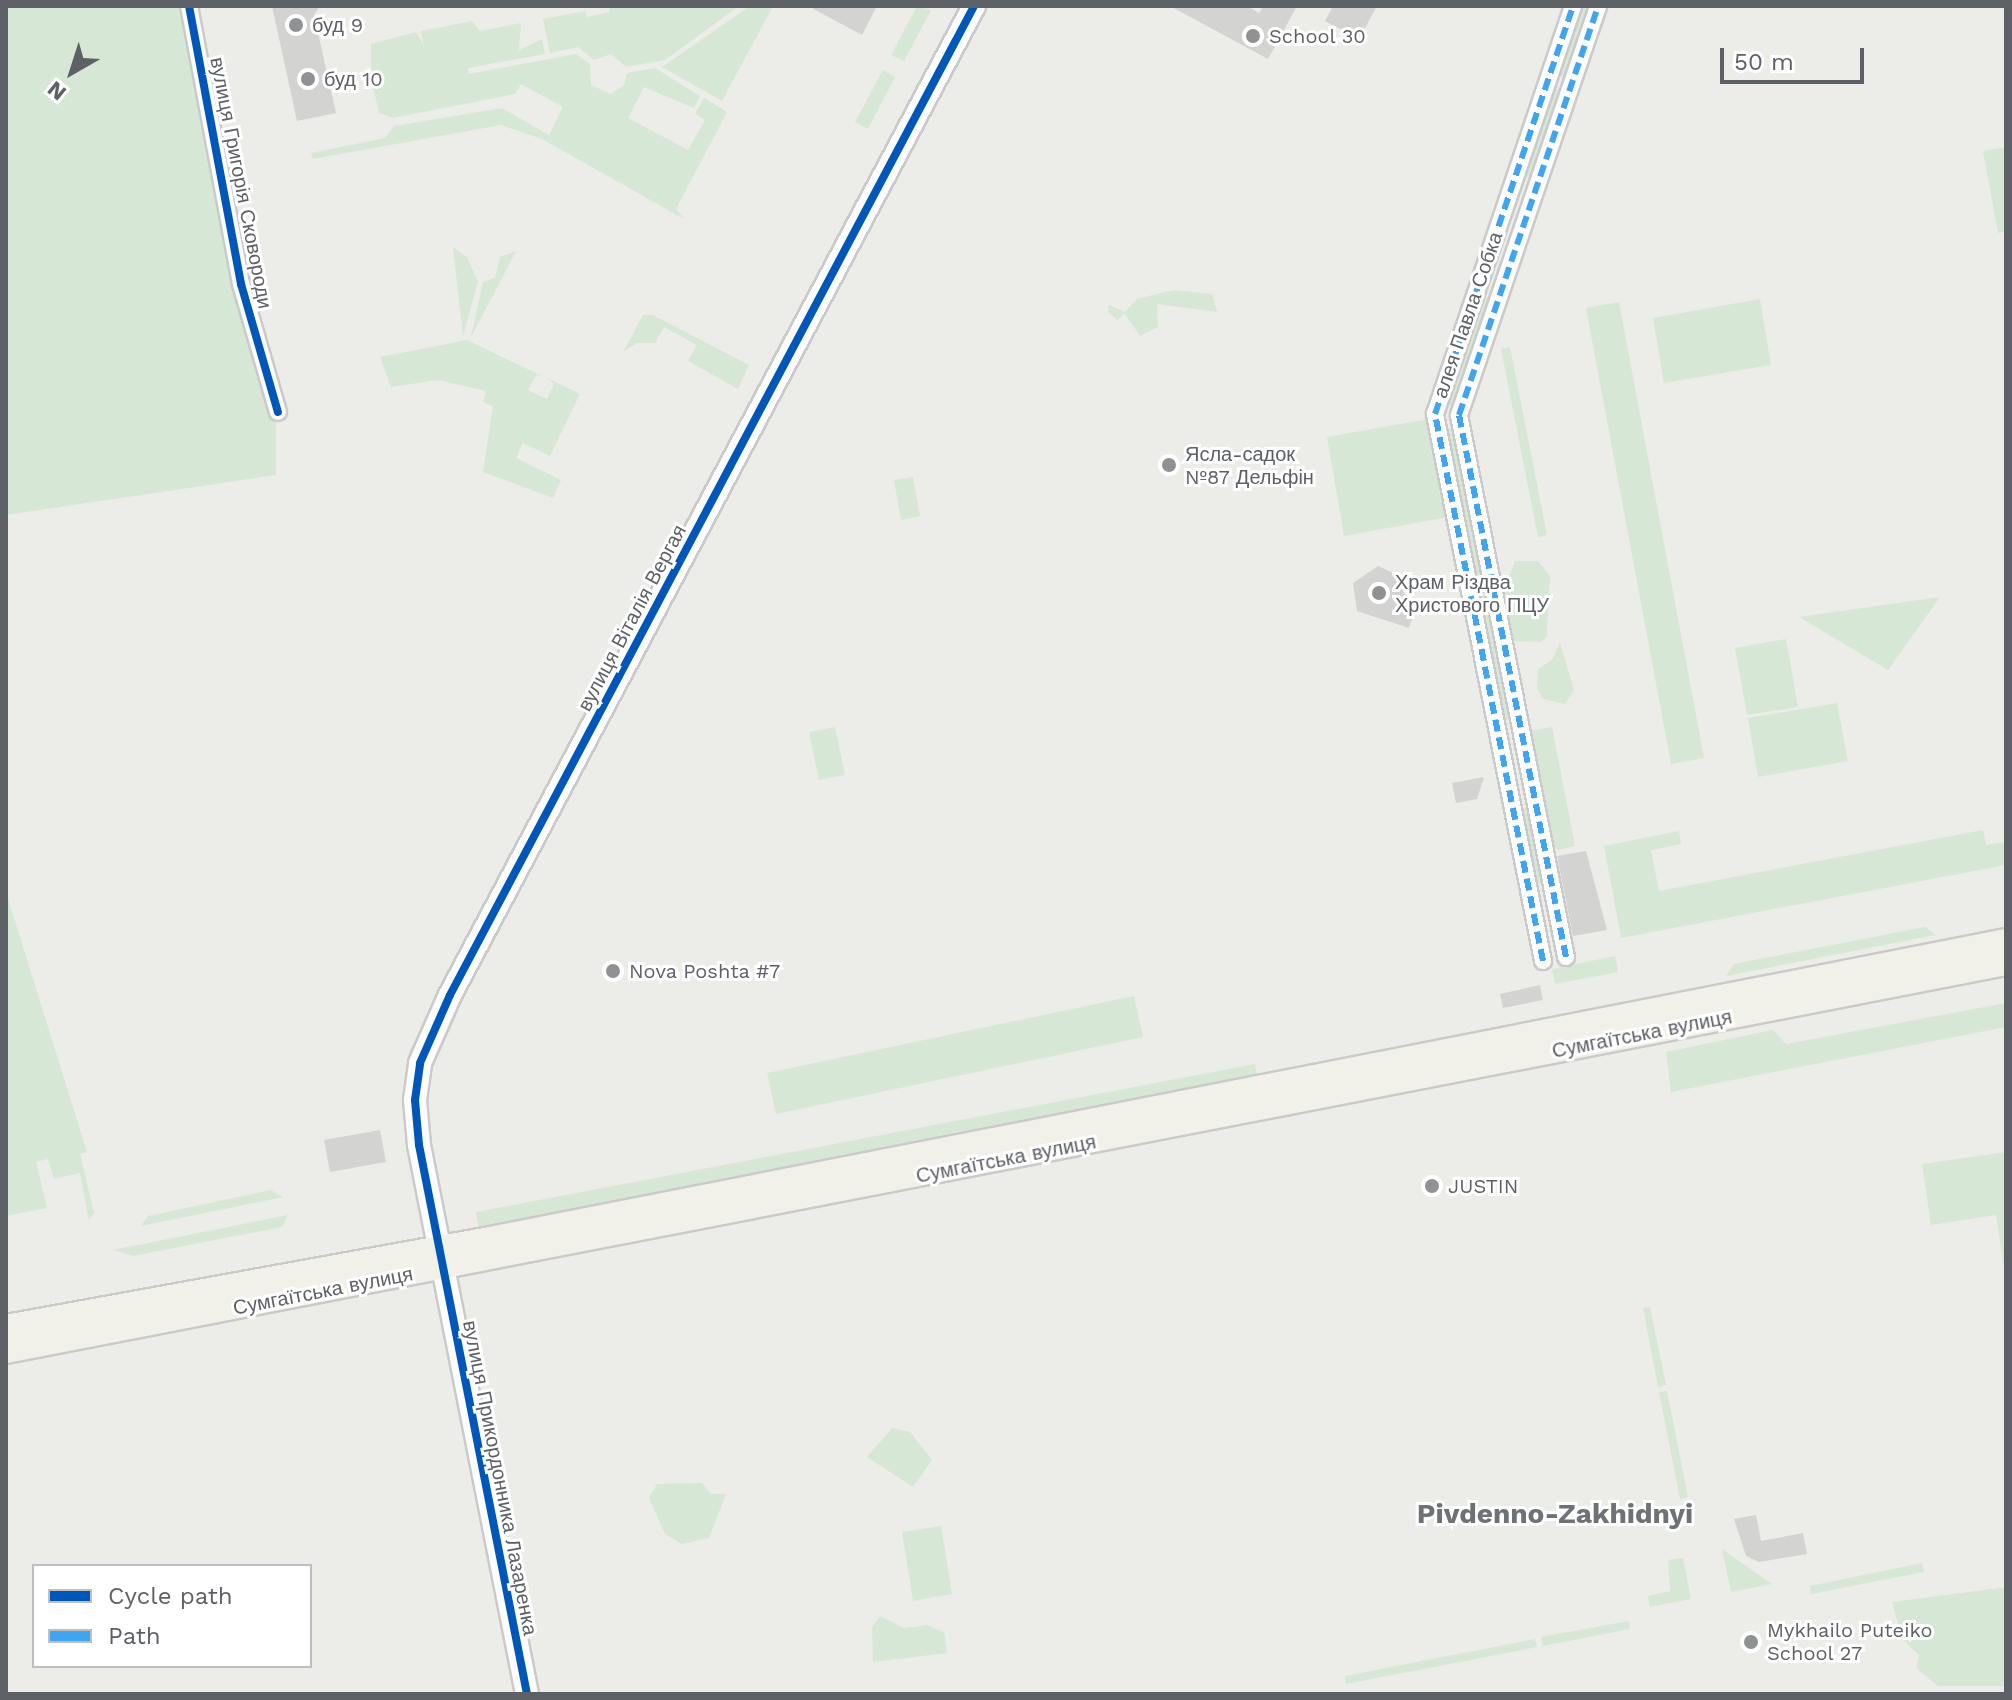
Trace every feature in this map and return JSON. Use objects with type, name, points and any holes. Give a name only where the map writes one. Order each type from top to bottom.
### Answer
[{"type":"main road","name":"Сумгаїтська вулиця","points":[[6,1351],[440,1258],[2006,941]]},
{"type":"main road","name":"Сумгаїтська вулиця","points":[[6,1327],[440,1258],[2006,963]]},
{"type":"street","name":"вулиця Григорія Сковороди","points":[[189,6],[241,284],[278,412]]},
{"type":"street","name":"вулиця Віталія Вергая","points":[[440,1258],[415,1109],[427,1042],[974,6]]},
{"type":"street","name":"алея Павла Собка","points":[[1543,961],[1435,414],[1573,6]]},
{"type":"street","name":"алея Павла Собка","points":[[1566,957],[1459,415],[1598,6]]},
{"type":"street","name":"вулиця Прикордонника Лазаренка","points":[[440,1258],[527,1694]]},
{"type":"green space","points":[[6,6],[189,6],[276,418],[276,475],[6,515]]},
{"type":"green space","points":[[610,6],[739,6],[665,60],[626,67],[611,54],[594,60],[578,47],[550,53],[543,19],[585,11],[587,17],[609,12]]},
{"type":"green space","points":[[750,6],[773,6],[722,101],[662,67]]},
{"type":"green space","points":[[917,6],[931,10],[904,61],[891,55]]},
{"type":"green space","points":[[1579,6],[1591,6],[1567,78],[1556,74]]},
{"type":"green space","points":[[472,21],[480,31],[521,23],[519,50],[542,39],[545,54],[468,68],[469,74],[576,54],[590,64],[591,85],[611,94],[624,85],[627,73],[655,68],[700,96],[694,108],[644,87],[628,118],[688,150],[705,120],[695,114],[704,98],[727,112],[676,209],[684,219],[542,139],[501,125],[313,159],[311,153],[385,138],[394,126],[502,108],[549,135],[563,107],[521,84],[515,94],[393,118],[379,113],[372,82],[386,79],[371,78],[371,44],[416,32],[424,46],[421,31]]},
{"type":"green space","points":[[883,70],[895,77],[868,129],[855,122]]},
{"type":"green space","points":[[1552,87],[1562,91],[1534,175],[1521,178]]},
{"type":"green space","points":[[2006,147],[2006,231],[1998,233],[1983,151]]},
{"type":"green space","points":[[453,247],[467,257],[478,282],[463,336]]},
{"type":"green space","points":[[516,251],[471,337],[483,282],[495,278],[500,257]]},
{"type":"green space","points":[[1173,290],[1212,294],[1217,312],[1157,304],[1158,327],[1140,336],[1125,314],[1117,320],[1108,312],[1109,305],[1125,312],[1137,299]]},
{"type":"green space","points":[[1481,295],[1492,299],[1456,407],[1445,403]]},
{"type":"green space","points":[[1760,299],[1771,365],[1664,383],[1653,318]]},
{"type":"green space","points":[[1619,302],[1704,758],[1671,764],[1586,308]]},
{"type":"green space","points":[[643,315],[653,315],[749,365],[738,389],[688,361],[697,345],[664,327],[655,343],[637,343],[623,352]]},
{"type":"green space","points":[[467,340],[544,377],[536,375],[528,390],[547,399],[554,384],[547,378],[580,394],[550,456],[523,443],[516,458],[561,480],[553,498],[483,472],[493,406],[483,402],[486,391],[438,380],[391,387],[380,357]]},
{"type":"green space","points":[[1510,347],[1547,535],[1538,537],[1501,349]]},
{"type":"green space","points":[[1429,419],[1448,517],[1344,536],[1327,437]]},
{"type":"green space","points":[[1455,425],[1513,719],[1501,721],[1445,432]]},
{"type":"green space","points":[[913,477],[920,516],[901,520],[894,480]]},
{"type":"green space","points":[[1515,561],[1538,561],[1550,576],[1547,636],[1541,642],[1514,641],[1504,591]]},
{"type":"green space","points":[[1940,597],[1888,670],[1799,617]]},
{"type":"green space","points":[[1786,639],[1798,707],[1747,715],[1735,648]]},
{"type":"green space","points":[[1560,643],[1574,690],[1565,704],[1543,699],[1537,688],[1538,669],[1552,660]]},
{"type":"green space","points":[[1837,703],[1848,761],[1758,777],[1748,718]]},
{"type":"green space","points":[[835,727],[845,775],[819,780],[809,732]]},
{"type":"green space","points":[[1552,727],[1575,846],[1558,850],[1551,844],[1528,731]]},
{"type":"green space","points":[[1530,807],[1544,883],[1534,885],[1519,809]]},
{"type":"green space","points":[[1983,830],[1986,845],[2006,842],[2006,865],[1621,938],[1604,846],[1679,831],[1681,844],[1651,850],[1659,891]]},
{"type":"green space","points":[[6,892],[87,1152],[80,1154],[94,1213],[89,1220],[80,1173],[54,1179],[48,1159],[36,1162],[47,1208],[6,1216]]},
{"type":"green space","points":[[1925,927],[1936,935],[1726,976],[1734,964]]},
{"type":"green space","points":[[1615,956],[1618,972],[1555,984],[1552,969]]},
{"type":"green space","points":[[1134,996],[1143,1037],[776,1114],[767,1073]]},
{"type":"green space","points":[[2006,1003],[2006,1027],[1671,1092],[1666,1052],[1773,1030],[1786,1044]]},
{"type":"green space","points":[[1255,1064],[1258,1082],[479,1230],[476,1212]]},
{"type":"green space","points":[[2006,1152],[2006,1281],[1996,1215],[1931,1225],[1922,1164]]},
{"type":"green space","points":[[271,1190],[283,1197],[141,1226],[148,1216]]},
{"type":"green space","points":[[288,1215],[282,1227],[133,1256],[113,1250]]},
{"type":"green space","points":[[1650,1307],[1666,1385],[1658,1387],[1643,1308]]},
{"type":"green space","points":[[1667,1391],[1688,1497],[1680,1499],[1659,1392]]},
{"type":"green space","points":[[892,1428],[910,1432],[932,1460],[913,1487],[867,1457]]},
{"type":"green space","points":[[702,1483],[711,1494],[726,1494],[709,1538],[682,1544],[665,1534],[649,1498],[657,1484]]},
{"type":"green space","points":[[941,1526],[952,1594],[913,1601],[902,1532]]},
{"type":"green space","points":[[1722,1549],[1772,1584],[1731,1592]]},
{"type":"green space","points":[[1683,1558],[1691,1599],[1650,1607],[1648,1596],[1670,1591],[1668,1560]]},
{"type":"green space","points":[[1922,1563],[1924,1572],[1811,1594],[1810,1586]]},
{"type":"green space","points":[[2006,1587],[2006,1686],[1938,1686],[1916,1668],[1919,1655],[1903,1640],[1892,1602]]},
{"type":"green space","points":[[880,1616],[904,1628],[928,1625],[944,1633],[947,1653],[873,1662],[872,1627]]},
{"type":"green space","points":[[1629,1621],[1630,1629],[1543,1646],[1541,1637]]},
{"type":"green space","points":[[1535,1639],[1537,1647],[1346,1684],[1345,1676]]},
{"type":"building","name":"буд 10","points":[[272,6],[320,6],[314,15],[336,113],[297,121]]},
{"type":"building","points":[[808,6],[877,6],[862,35]]},
{"type":"building","name":"School 30","points":[[1170,6],[1247,6],[1259,13],[1263,6],[1297,6],[1268,59]]},
{"type":"building","name":"School 30","points":[[1333,6],[1377,6],[1359,39],[1325,21]]},
{"type":"building","name":"Храм Різдва Христового ПЦУ","points":[[1378,566],[1400,576],[1406,602],[1415,610],[1409,628],[1357,611],[1353,583]]},
{"type":"building","points":[[1484,777],[1477,799],[1456,803],[1452,783]]},
{"type":"building","points":[[1586,851],[1607,930],[1573,936],[1557,856]]},
{"type":"building","points":[[1540,985],[1543,1000],[1503,1008],[1500,994]]},
{"type":"building","points":[[380,1130],[386,1162],[330,1172],[324,1140]]},
{"type":"building","points":[[1756,1515],[1761,1541],[1803,1533],[1807,1554],[1759,1562],[1746,1556],[1734,1519]]},
{"type":"marked path","points":[[1543,961],[1435,414],[1573,6]]},
{"type":"marked path","points":[[1566,957],[1459,415],[1598,6]]},
{"type":"cycle path","points":[[189,6],[241,284],[278,412]]},
{"type":"cycle path","points":[[527,1694],[419,1145],[415,1100],[420,1063],[450,995],[974,6]]},
{"type":"place","name":"буд 9","points":[[296,25]]},
{"type":"place","name":"School 30","points":[[1253,36]]},
{"type":"place","name":"буд 10","points":[[308,79]]},
{"type":"place","name":"Ясла-садок №87 Дельфін","points":[[1169,465]]},
{"type":"place","name":"Храм Різдва Христового ПЦУ","points":[[1379,593]]},
{"type":"place","name":"Nova Poshta #7","points":[[613,971]]},
{"type":"place","name":"JUSTIN","points":[[1432,1186]]},
{"type":"place","name":"Mykhailo Puteiko School 27","points":[[1751,1642]]},
{"type":"district","name":"Pivdenno-Zakhidnyi","points":[[1555,1514]]}]
